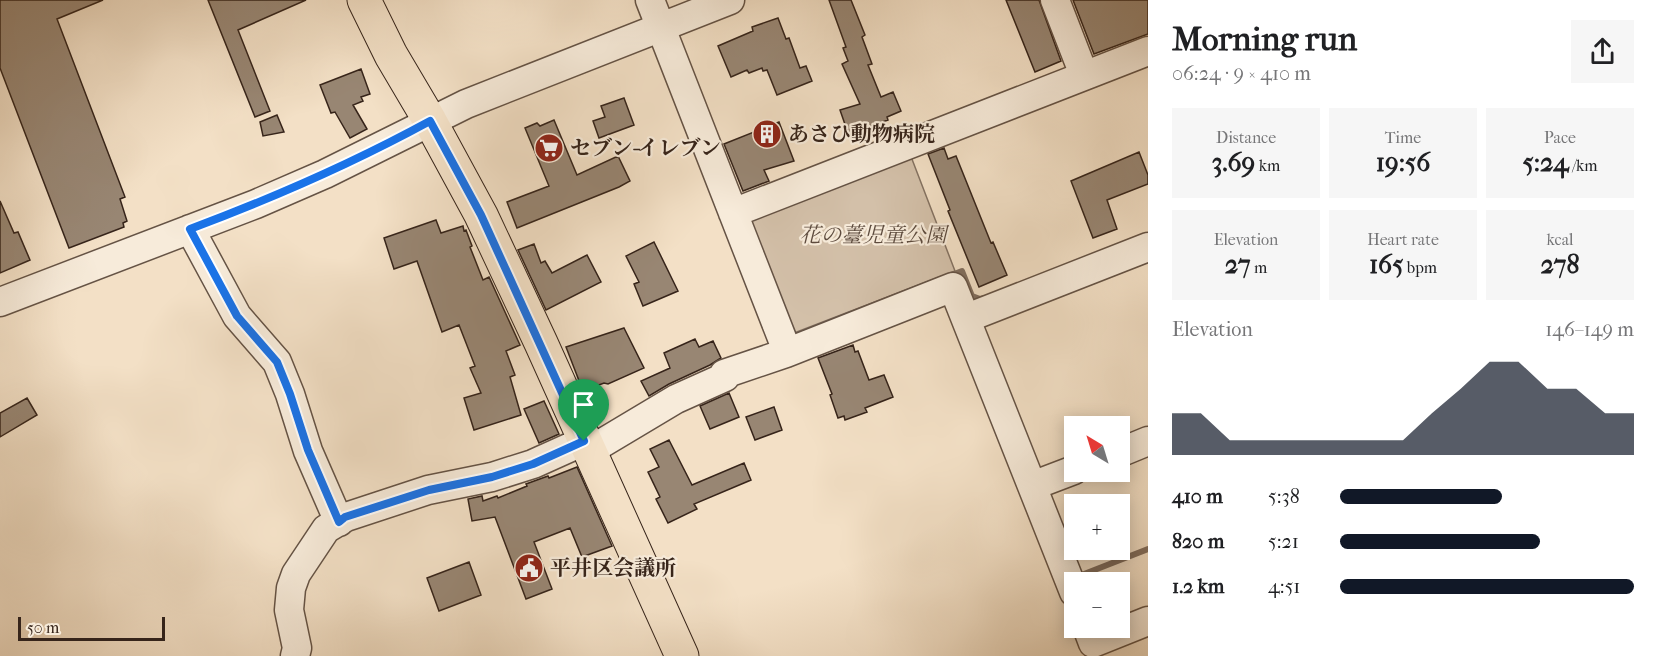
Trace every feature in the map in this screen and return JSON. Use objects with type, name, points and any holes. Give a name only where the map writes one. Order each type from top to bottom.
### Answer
[{"type":"main road","points":[[364,0],[391,55],[481,215],[682,656]]},
{"type":"street","points":[[650,0],[787,351]]},
{"type":"street","points":[[0,303],[256,204],[325,174],[466,104],[730,0]]},
{"type":"street","points":[[1055,0],[1084,75]]},
{"type":"street","points":[[733,213],[1148,51]]},
{"type":"street","points":[[190,229],[237,316],[277,362],[308,450],[339,522]]},
{"type":"street","points":[[967,318],[1148,247]]},
{"type":"street","points":[[295,656],[297,648],[290,610],[291,588],[296,574],[326,529],[345,517],[429,490],[523,468],[586,446],[676,399],[725,377],[724,374],[953,287],[1066,572]]},
{"type":"street","points":[[1130,448],[1148,441]]},
{"type":"street","points":[[1032,486],[1064,474]]},
{"type":"street","points":[[1130,628],[1148,621]]},
{"type":"street","points":[[1092,638],[1094,643],[1106,638]]},
{"type":"green space","name":"花の薹児童公園","points":[[910,154],[955,271],[789,335],[746,224],[752,215]]},
{"type":"building","points":[[0,0],[103,0],[57,19],[125,197],[120,199],[127,221],[123,223],[124,227],[69,248],[0,68]]},
{"type":"building","points":[[208,0],[306,0],[238,30],[270,111],[255,117]]},
{"type":"building","points":[[829,0],[851,0],[865,35],[862,37],[872,64],[868,65],[881,97],[893,92],[901,111],[887,117],[888,120],[855,132],[848,133],[840,110],[860,104],[842,64],[848,61],[843,48],[846,47]]},
{"type":"building","points":[[1006,0],[1039,0],[1061,61],[1035,72]]},
{"type":"building","points":[[1073,0],[1148,0],[1148,34],[1094,54]]},
{"type":"building","points":[[778,18],[786,39],[789,38],[800,68],[806,66],[812,81],[777,95],[767,70],[763,71],[762,68],[749,73],[747,70],[731,77],[718,46],[753,31],[752,27]]},
{"type":"building","points":[[361,69],[370,94],[361,97],[363,101],[353,105],[367,129],[350,138],[335,112],[331,113],[320,85]]},
{"type":"building","points":[[624,98],[634,125],[599,138],[593,121],[605,117],[601,106]]},
{"type":"building","points":[[277,115],[284,132],[263,136],[260,122]]},
{"type":"building","points":[[554,120],[577,175],[618,156],[630,181],[517,228],[507,202],[549,186],[525,128],[537,123],[540,126]]},
{"type":"building","name":"あさひ動物病院","points":[[779,122],[794,161],[764,170],[769,181],[743,191],[724,144]]},
{"type":"building","points":[[944,148],[948,159],[956,156],[991,243],[993,242],[1007,275],[979,287],[928,154]]},
{"type":"building","points":[[1139,152],[1148,175],[1148,184],[1107,200],[1117,229],[1093,238],[1071,181]]},
{"type":"building","points":[[0,201],[14,233],[18,232],[30,260],[0,273]]},
{"type":"building","points":[[436,220],[441,233],[463,226],[464,231],[466,230],[483,280],[489,277],[520,345],[506,351],[515,375],[510,377],[521,415],[474,430],[464,398],[481,393],[470,368],[475,366],[459,325],[442,332],[417,261],[394,269],[384,238]]},
{"type":"building","points":[[654,242],[678,291],[643,306],[634,284],[639,282],[626,256]]},
{"type":"building","points":[[534,244],[541,263],[545,261],[552,273],[587,255],[601,282],[546,310],[518,250]]},
{"type":"building","points":[[624,328],[644,368],[608,384],[604,383],[583,391],[566,347]]},
{"type":"building","points":[[695,339],[699,347],[713,341],[721,358],[649,396],[641,381],[670,368],[664,353]]},
{"type":"building","points":[[853,345],[855,352],[858,351],[869,380],[884,375],[893,397],[865,408],[867,412],[845,420],[844,416],[838,418],[830,395],[832,394],[818,358]]},
{"type":"building","points":[[729,393],[739,417],[710,429],[700,406]]},
{"type":"building","points":[[27,398],[37,415],[0,437],[0,413]]},
{"type":"building","points":[[544,401],[559,434],[539,443],[524,409]]},
{"type":"building","points":[[774,407],[782,430],[755,440],[746,417]]},
{"type":"building","points":[[669,440],[692,485],[744,463],[751,480],[694,504],[697,509],[668,523],[656,499],[660,497],[648,472],[659,467],[650,449]]},
{"type":"building","points":[[577,467],[612,546],[582,557],[570,528],[534,542],[552,589],[526,599],[495,517],[472,521],[468,499],[482,496],[483,501],[497,496],[498,498],[527,486],[526,484]]},
{"type":"building","points":[[469,562],[481,595],[439,611],[427,578]]},
{"type":"waterway","points":[[949,276],[962,271],[972,296],[985,298]]},
{"type":"waterway","points":[[1089,572],[1148,549]]},
{"type":"place","name":"あさひ動物病院","points":[[767,134]]},
{"type":"place","name":"セブン-イレブン","points":[[549,148]]},
{"type":"place","name":"平井区会議所","points":[[529,568]]},
{"type":"route","points":[[430,121],[481,215],[584,441],[533,464],[492,477],[429,490],[345,517],[339,522],[323,489],[277,362],[237,316],[190,229],[325,174],[430,121]]}]
